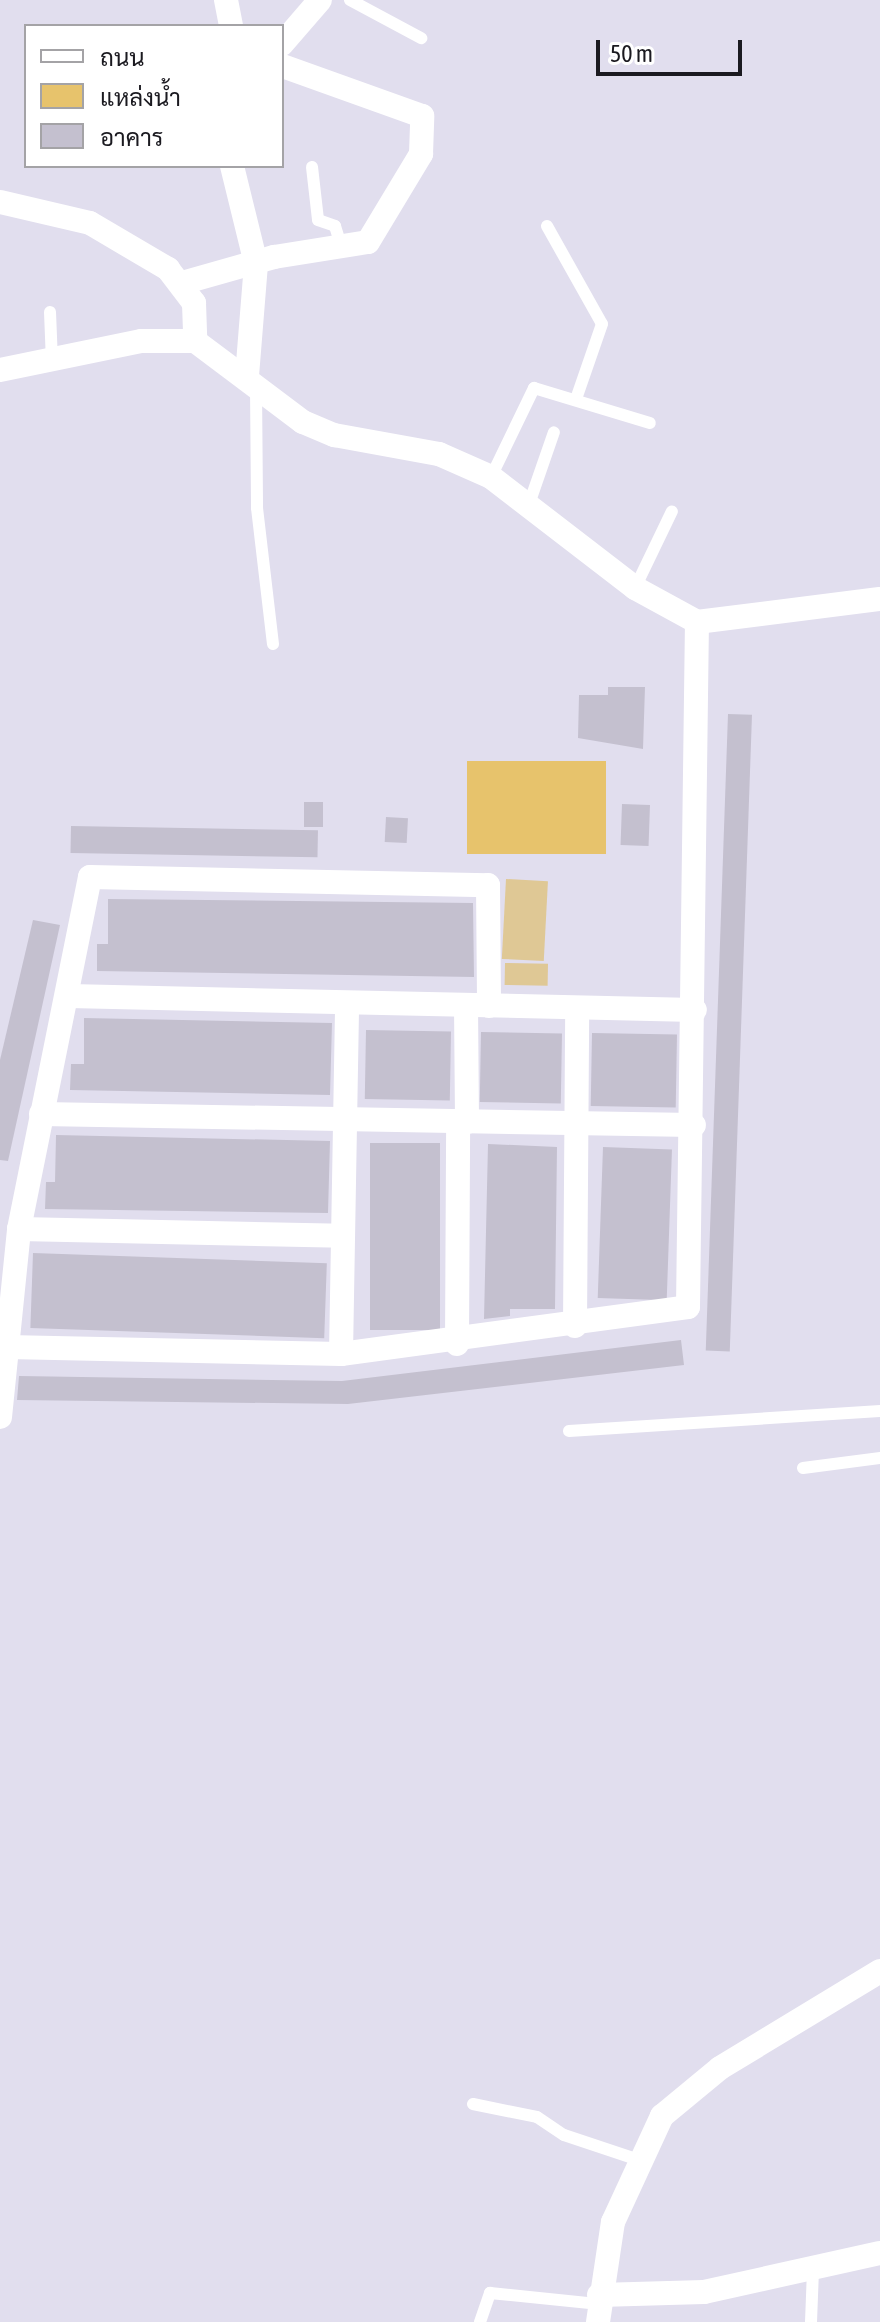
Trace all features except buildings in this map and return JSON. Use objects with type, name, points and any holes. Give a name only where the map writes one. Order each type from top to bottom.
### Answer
[{"type":"street","points":[[226,0],[231,24]]},
{"type":"street","points":[[284,42],[320,0]]},
{"type":"street","points":[[182,283],[256,264],[368,242],[379,230],[427,141],[426,124],[407,109],[284,67]]},
{"type":"street","points":[[232,168],[256,264],[251,381]]},
{"type":"street","points":[[0,202],[58,212],[124,238],[182,283],[194,303],[195,341]]},
{"type":"street","points":[[0,370],[52,365],[141,341],[195,341],[334,435],[439,454],[491,477],[527,510],[635,588],[697,622],[880,599]]},
{"type":"street","points":[[7,1347],[341,1354],[457,1344],[688,1307],[694,1125],[697,622]]},
{"type":"street","points":[[0,1417],[19,1229],[41,1114],[69,996],[90,877],[488,885],[478,1006],[462,1122],[457,1344]]},
{"type":"street","points":[[69,996],[695,1010]]},
{"type":"street","points":[[341,1354],[347,1003]]},
{"type":"street","points":[[575,1326],[577,1008]]},
{"type":"street","points":[[41,1114],[694,1125]]},
{"type":"street","points":[[19,1229],[342,1236]]},
{"type":"street","points":[[880,1971],[675,2103],[639,2160],[613,2222],[599,2307],[704,2292],[813,2271],[880,2253]]},
{"type":"lane","points":[[350,0],[421,38]]},
{"type":"lane","points":[[312,167],[318,220],[335,226],[341,246]]},
{"type":"lane","points":[[547,226],[602,324],[576,399]]},
{"type":"lane","points":[[50,312],[52,365]]},
{"type":"lane","points":[[251,381],[257,508],[273,644]]},
{"type":"lane","points":[[491,477],[534,388],[650,423]]},
{"type":"lane","points":[[527,510],[554,432]]},
{"type":"lane","points":[[635,588],[672,511]]},
{"type":"lane","points":[[569,1431],[880,1411]]},
{"type":"lane","points":[[803,1468],[880,1458]]},
{"type":"lane","points":[[473,2104],[537,2117],[564,2135],[639,2160]]},
{"type":"lane","points":[[811,2322],[813,2271]]},
{"type":"lane","points":[[480,2322],[490,2293],[599,2307]]},
{"type":"shaded area","points":[[506,879],[548,881],[544,961],[502,959]]},
{"type":"shaded area","points":[[505,963],[548,964],[548,986],[505,985]]},
{"type":"water","points":[[467,761],[606,761],[606,854],[467,854]]}]
